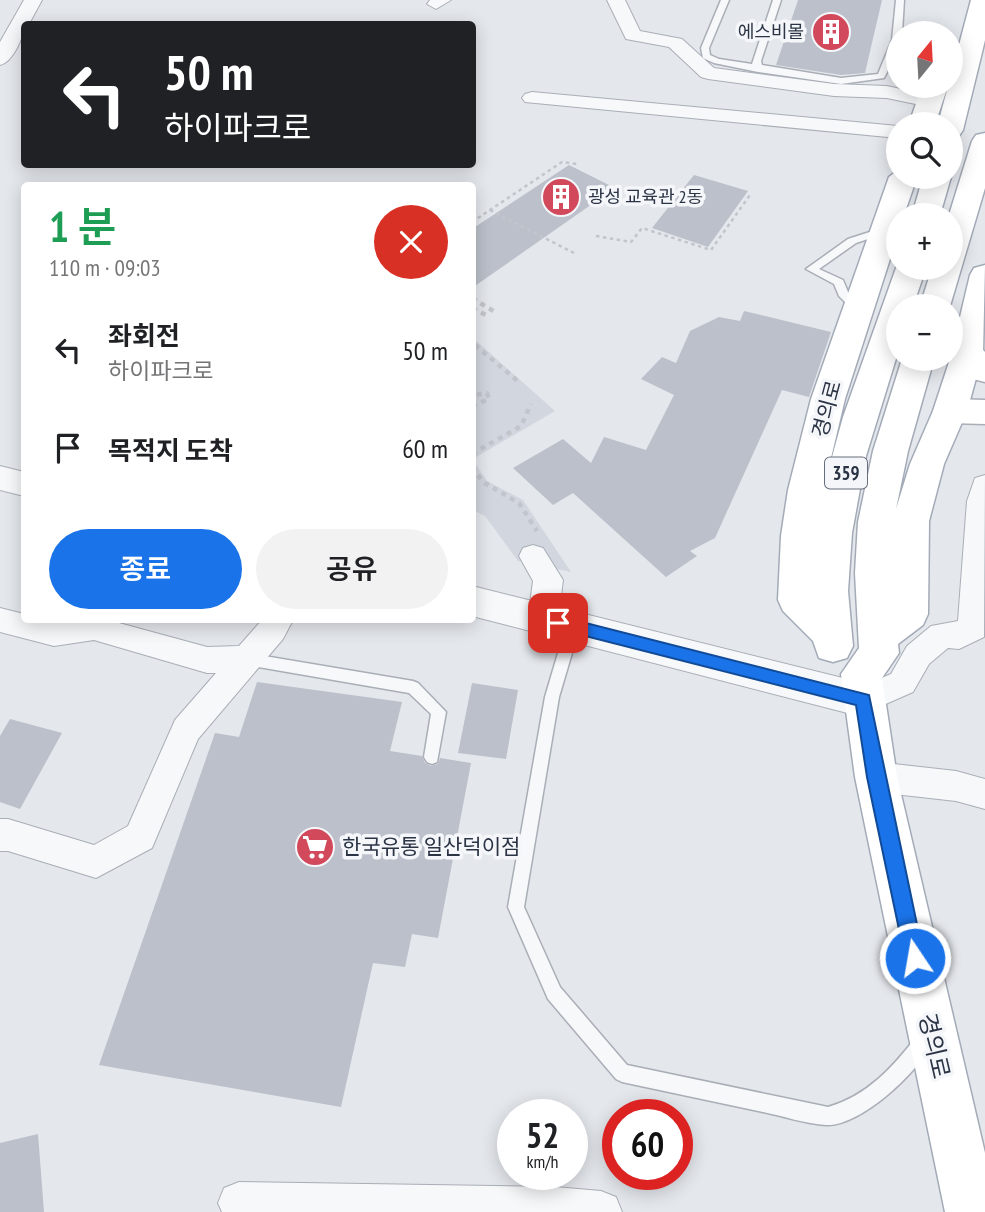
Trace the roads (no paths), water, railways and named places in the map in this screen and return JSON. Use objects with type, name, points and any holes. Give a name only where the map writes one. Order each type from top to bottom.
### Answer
[{"type":"main road","points":[[954,21],[960,0]]},
{"type":"main road","points":[[955,112],[983,0]]},
{"type":"main road","points":[[963,215],[985,141]]},
{"type":"main road","name":"경의로","points":[[832,635],[797,600],[798,537],[820,434],[856,307],[899,189]]},
{"type":"main road","points":[[867,671],[909,614],[911,521],[927,464],[950,411],[976,362],[985,275]]},
{"type":"main road","name":"359","points":[[867,671],[834,652],[830,573],[833,542],[854,436],[907,280]]},
{"type":"main road","name":"경의로","points":[[915,371],[881,494],[874,545],[867,671],[876,777],[972,1212]]},
{"type":"main road","points":[[950,411],[985,412]]},
{"type":"street","points":[[21,21],[33,0]]},
{"type":"street","points":[[616,0],[633,35],[675,43],[708,73],[834,90],[887,92],[929,104]]},
{"type":"street","points":[[0,59],[21,21]]},
{"type":"street","points":[[533,98],[886,131]]},
{"type":"street","points":[[0,478],[21,483]]},
{"type":"street","points":[[476,602],[558,623],[867,671],[902,683],[918,655],[942,635],[959,636],[973,628],[981,501],[985,485]]},
{"type":"street","points":[[535,544],[548,580],[558,623]]},
{"type":"street","points":[[0,620],[54,634],[94,628],[207,660],[247,659]]},
{"type":"street","points":[[0,835],[8,835],[96,862],[140,837],[187,730],[276,623]]},
{"type":"street","points":[[876,777],[956,786],[985,794]]},
{"type":"street","points":[[239,1203],[555,1208],[601,1212]]},
{"type":"lane","points":[[725,0],[705,48],[706,56],[716,61],[841,81],[881,76],[886,70]]},
{"type":"lane","points":[[758,69],[756,61],[777,0]]},
{"type":"lane","points":[[900,0],[900,21]]},
{"type":"lane","points":[[856,307],[843,293],[839,282],[811,269],[852,241],[885,230]]},
{"type":"lane","points":[[558,623],[552,697],[516,907],[554,993],[622,1073],[828,1116],[848,1112],[898,1075],[931,1032]]},
{"type":"lane","points":[[247,659],[413,687],[439,712],[432,757]]},
{"type":"place","name":"에스비몰","points":[[831,32]]},
{"type":"place","name":"광성 교육관 2동","points":[[561,197]]},
{"type":"place","name":"한국유통 일산덕이점","points":[[315,847]]}]
